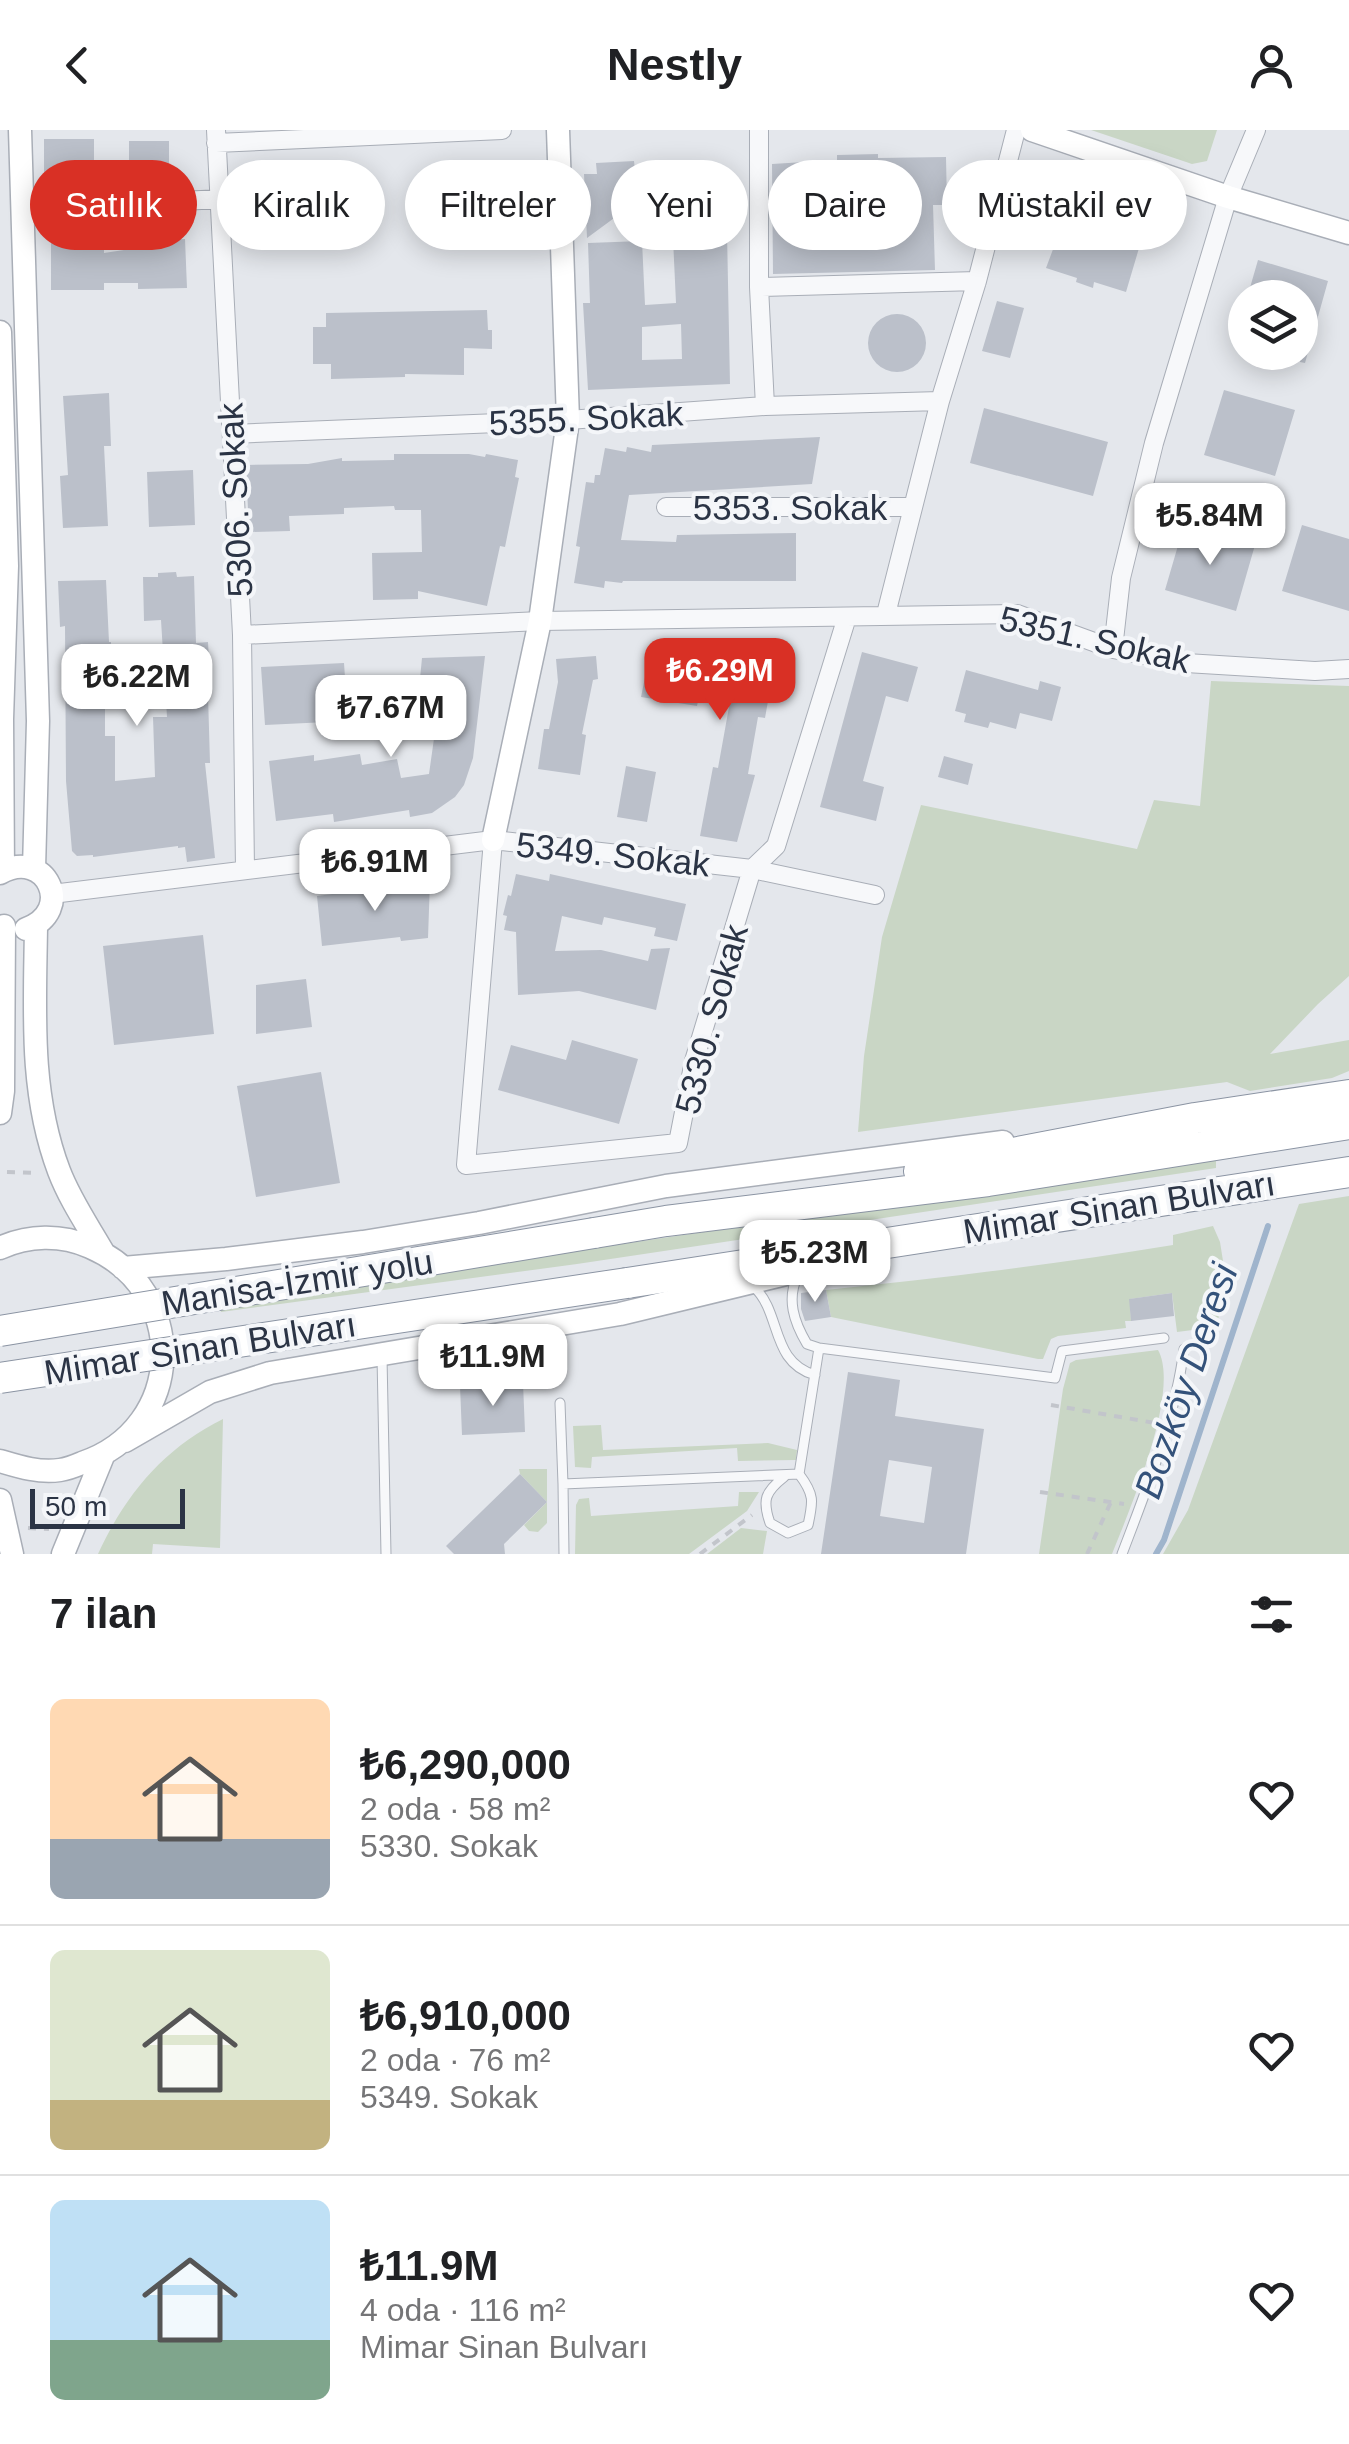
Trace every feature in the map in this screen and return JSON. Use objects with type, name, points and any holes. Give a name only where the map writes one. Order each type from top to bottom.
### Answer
[{"type":"highway","points":[[666,1221],[1194,1118],[1349,1095]]},
{"type":"highway","name":"Mimar Sinan Bulvarı","points":[[594,1233],[988,1181],[1349,1124]]},
{"type":"highway","name":"Mimar Sinan Bulvarı","points":[[0,1378],[1349,1172]]},
{"type":"highway","name":"Manisa-İzmir yolu","points":[[0,1331],[594,1233]]},
{"type":"main road","points":[[20,130],[38,720],[34,869]]},
{"type":"main road","points":[[493,840],[540,621],[568,420],[558,130]]},
{"type":"main road","points":[[1032,130],[1228,197],[1349,233]]},
{"type":"main road","points":[[0,332],[4,566],[1,872],[24,866],[34,869],[49,884],[52,894],[49,912],[36,926],[14,930],[2,924],[0,1113]]},
{"type":"main road","points":[[36,926],[34,1036],[45,1130],[75,1205],[103,1252]]},
{"type":"main road","points":[[123,1268],[363,1242],[684,1184],[1194,1118]]},
{"type":"main road","points":[[0,1461],[29,1470],[61,1470],[102,1456],[210,1392],[270,1374],[620,1314],[1002,1226]]},
{"type":"main road","points":[[0,1248],[30,1239],[80,1242],[103,1252],[132,1275],[153,1306],[163,1341],[161,1378],[148,1412],[125,1440]]},
{"type":"main road","points":[[63,1554],[102,1456]]},
{"type":"main road","points":[[0,1500],[12,1554]]},
{"type":"street","points":[[216,136],[502,130]]},
{"type":"street","points":[[759,130],[764,406]]},
{"type":"street","points":[[886,614],[940,401],[1016,130]]},
{"type":"street","points":[[1113,649],[1121,578],[1154,444],[1228,197],[1256,130]]},
{"type":"street","points":[[24,209],[217,199]]},
{"type":"street","name":"5306. Sokak","points":[[223,250],[242,635],[245,870]]},
{"type":"street","points":[[760,287],[976,281]]},
{"type":"street","name":"5355. Sokak","points":[[232,434],[568,420],[764,406],[940,401]]},
{"type":"street","name":"5353. Sokak","points":[[666,507],[913,507]]},
{"type":"street","name":"5351. Sokak","points":[[242,635],[540,621],[1017,614],[1113,649],[1186,663],[1349,670]]},
{"type":"street","name":"5330. Sokak","points":[[493,840],[466,1166],[678,1142],[694,1061],[752,869],[776,846],[847,617]]},
{"type":"street","name":"5349. Sokak","points":[[52,894],[493,840],[752,869],[875,895]]},
{"type":"lane","points":[[801,1270],[794,1281],[791,1305],[797,1328],[807,1344],[819,1348],[1055,1378],[1062,1351],[1164,1338]]},
{"type":"lane","points":[[747,1283],[762,1295],[784,1353],[804,1372],[815,1376]]},
{"type":"lane","points":[[786,1475],[769,1488],[764,1506],[770,1523],[788,1533],[808,1525],[813,1502],[800,1474],[819,1348]]},
{"type":"lane","points":[[1122,1554],[1153,1471],[1184,1349]]},
{"type":"lane","points":[[382,1353],[386,1554]]},
{"type":"lane","points":[[560,1402],[564,1554]]},
{"type":"lane","points":[[563,1484],[800,1474]]},
{"type":"path","points":[[7,1172],[39,1173]]},
{"type":"path","points":[[1051,1405],[1166,1424]]},
{"type":"path","points":[[1040,1492],[1140,1506]]},
{"type":"path","points":[[1087,1554],[1112,1502]]},
{"type":"path","points":[[700,1554],[764,1506]]},
{"type":"path","points":[[24,1528],[53,1529]]},
{"type":"green space","points":[[1091,130],[1217,130],[1207,161],[1192,164]]},
{"type":"green space","points":[[1211,681],[1349,686],[1349,976],[1270,1054],[1349,1040],[1349,1071],[1332,1078],[1250,1091],[1227,1082],[858,1132],[864,1056],[882,937],[921,805],[1137,849],[1154,800],[1200,806]]},
{"type":"green space","points":[[1216,1156],[1216,1168],[577,1264],[221,1312],[220,1301]]},
{"type":"green space","points":[[1349,1196],[1349,1554],[1163,1554],[1188,1510],[1299,1204]]},
{"type":"green space","points":[[1213,1226],[1220,1242],[1227,1286],[1216,1327],[1177,1332],[1172,1293],[1130,1299],[1131,1321],[1125,1321],[1126,1328],[1058,1336],[1051,1339],[1043,1359],[1038,1359],[831,1317],[826,1290],[1173,1245],[1173,1235]]},
{"type":"green space","points":[[1158,1350],[1163,1393],[1158,1421],[1112,1554],[1039,1554],[1070,1363]]},
{"type":"green space","points":[[223,1419],[220,1548],[153,1544],[152,1554],[98,1554],[121,1512],[148,1475],[182,1444]]},
{"type":"green space","points":[[601,1425],[603,1450],[768,1443],[797,1450],[796,1460],[738,1461],[737,1448],[592,1457],[591,1468],[575,1467],[573,1426]]},
{"type":"green space","points":[[519,1469],[547,1469],[547,1502],[520,1474]]},
{"type":"green space","points":[[739,1492],[759,1492],[747,1511],[689,1554],[575,1554],[579,1499],[589,1498],[591,1516],[738,1506]]},
{"type":"green space","points":[[547,1502],[547,1523],[538,1532],[529,1531],[524,1525]]},
{"type":"green space","points":[[741,1528],[767,1531],[763,1554],[707,1554]]},
{"type":"building","points":[[44,139],[94,139],[94,160],[44,160]]},
{"type":"building","points":[[129,141],[169,141],[169,160],[129,160]]},
{"type":"building","points":[[837,155],[946,157],[942,160],[942,205],[933,205],[935,270],[773,274],[773,250],[922,250],[922,160],[837,160]]},
{"type":"building","points":[[611,162],[611,220],[591,235],[591,174],[597,174],[596,163]]},
{"type":"building","points":[[611,242],[611,250],[642,250],[645,305],[676,303],[674,250],[727,250],[730,384],[588,390],[583,303],[590,303],[591,243]],"holes":[[[681,324],[682,359],[642,360],[642,327]]]},
{"type":"building","points":[[51,250],[185,250],[187,288],[138,289],[138,283],[104,283],[104,290],[51,290]]},
{"type":"building","points":[[1053,250],[1138,250],[1126,292],[1094,282],[1093,288],[1046,268]]},
{"type":"building","points":[[1258,260],[1328,281],[1318,317],[1318,280],[1252,280]]},
{"type":"building","points":[[997,301],[1024,308],[1010,358],[982,351]]},
{"type":"building","points":[[487,310],[492,349],[464,348],[464,375],[331,379],[331,364],[313,364],[313,327],[326,327],[326,313]]},
{"type":"building","points":[[897,314],[917,323],[926,343],[917,363],[897,372],[877,363],[868,343],[877,323]]},
{"type":"building","points":[[1224,390],[1295,410],[1275,476],[1204,455]]},
{"type":"building","points":[[109,393],[111,446],[104,446],[108,526],[63,528],[60,476],[68,475],[63,396]]},
{"type":"building","points":[[984,408],[1108,442],[1093,496],[970,463]]},
{"type":"building","points":[[820,437],[812,484],[629,495],[621,540],[676,542],[677,535],[796,533],[796,581],[605,581],[604,588],[574,583],[586,482],[594,483],[595,475],[600,475],[605,448],[651,452],[652,445]]},
{"type":"building","points":[[394,454],[486,454],[518,460],[515,477],[519,478],[505,547],[500,546],[487,606],[418,591],[418,599],[373,600],[372,553],[422,552],[421,510],[395,510],[394,506],[344,508],[344,514],[289,516],[290,531],[249,532],[246,465],[308,464],[342,458],[394,460]]},
{"type":"building","points":[[193,470],[195,525],[149,527],[147,472]]},
{"type":"building","points":[[1184,525],[1255,545],[1236,611],[1165,590]]},
{"type":"building","points":[[1302,525],[1349,539],[1349,611],[1282,591]]},
{"type":"building","points":[[176,572],[177,577],[194,576],[196,643],[208,642],[210,763],[205,763],[215,858],[187,862],[185,847],[178,846],[77,856],[72,851],[66,781],[65,626],[60,627],[58,581],[106,580],[111,701],[105,701],[105,736],[115,736],[115,781],[155,777],[153,717],[167,717],[161,620],[144,621],[143,577]]},
{"type":"building","points":[[862,652],[918,667],[908,702],[886,696],[863,781],[884,787],[876,821],[820,807]]},
{"type":"building","points":[[650,653],[695,661],[696,656],[776,656],[765,718],[758,717],[748,774],[755,775],[737,842],[700,836],[729,707],[641,697]]},
{"type":"building","points":[[485,656],[473,758],[464,785],[455,797],[432,813],[410,817],[409,810],[334,822],[333,814],[276,821],[269,761],[314,755],[314,761],[360,754],[362,765],[397,759],[401,778],[429,774],[441,689],[419,689],[422,658]]},
{"type":"building","points":[[596,656],[598,679],[593,680],[582,734],[586,735],[580,775],[538,769],[544,729],[549,729],[558,682],[556,659]]},
{"type":"building","points":[[344,663],[348,721],[265,725],[261,667]]},
{"type":"building","points":[[966,670],[1038,690],[1040,681],[1061,687],[1052,721],[1020,713],[1016,729],[990,722],[988,728],[964,722],[966,714],[955,711]]},
{"type":"building","points":[[944,756],[973,764],[968,785],[938,777]]},
{"type":"building","points":[[626,766],[656,772],[647,822],[617,817]]},
{"type":"building","points":[[516,874],[549,881],[550,874],[686,904],[677,941],[654,936],[656,928],[604,917],[602,925],[562,916],[555,951],[601,950],[648,961],[651,949],[670,948],[656,1010],[579,991],[518,995],[516,932],[504,930],[507,916],[503,915]]},
{"type":"building","points":[[430,881],[428,938],[401,941],[400,937],[322,946],[317,896]]},
{"type":"building","points":[[203,935],[214,1034],[114,1045],[103,946]]},
{"type":"building","points":[[306,979],[312,1027],[256,1034],[256,985]]},
{"type":"building","points":[[572,1040],[638,1059],[619,1124],[498,1090],[511,1045],[566,1060]]},
{"type":"building","points":[[321,1072],[340,1183],[256,1197],[237,1086]]},
{"type":"building","points":[[826,1290],[831,1317],[805,1321],[801,1293]]},
{"type":"building","points":[[1172,1293],[1174,1316],[1131,1321],[1129,1299]]},
{"type":"building","points":[[848,1372],[900,1380],[895,1416],[984,1429],[966,1554],[821,1554]],"holes":[[[889,1460],[932,1467],[924,1523],[880,1516]]]},
{"type":"building","points":[[523,1383],[525,1432],[462,1435],[460,1386]]},
{"type":"building","points":[[520,1474],[547,1502],[504,1544],[505,1554],[454,1554],[446,1546]]},
{"type":"waterway","name":"Bozköy Deresi","points":[[1156,1554],[1164,1540],[1268,1226]]}]
